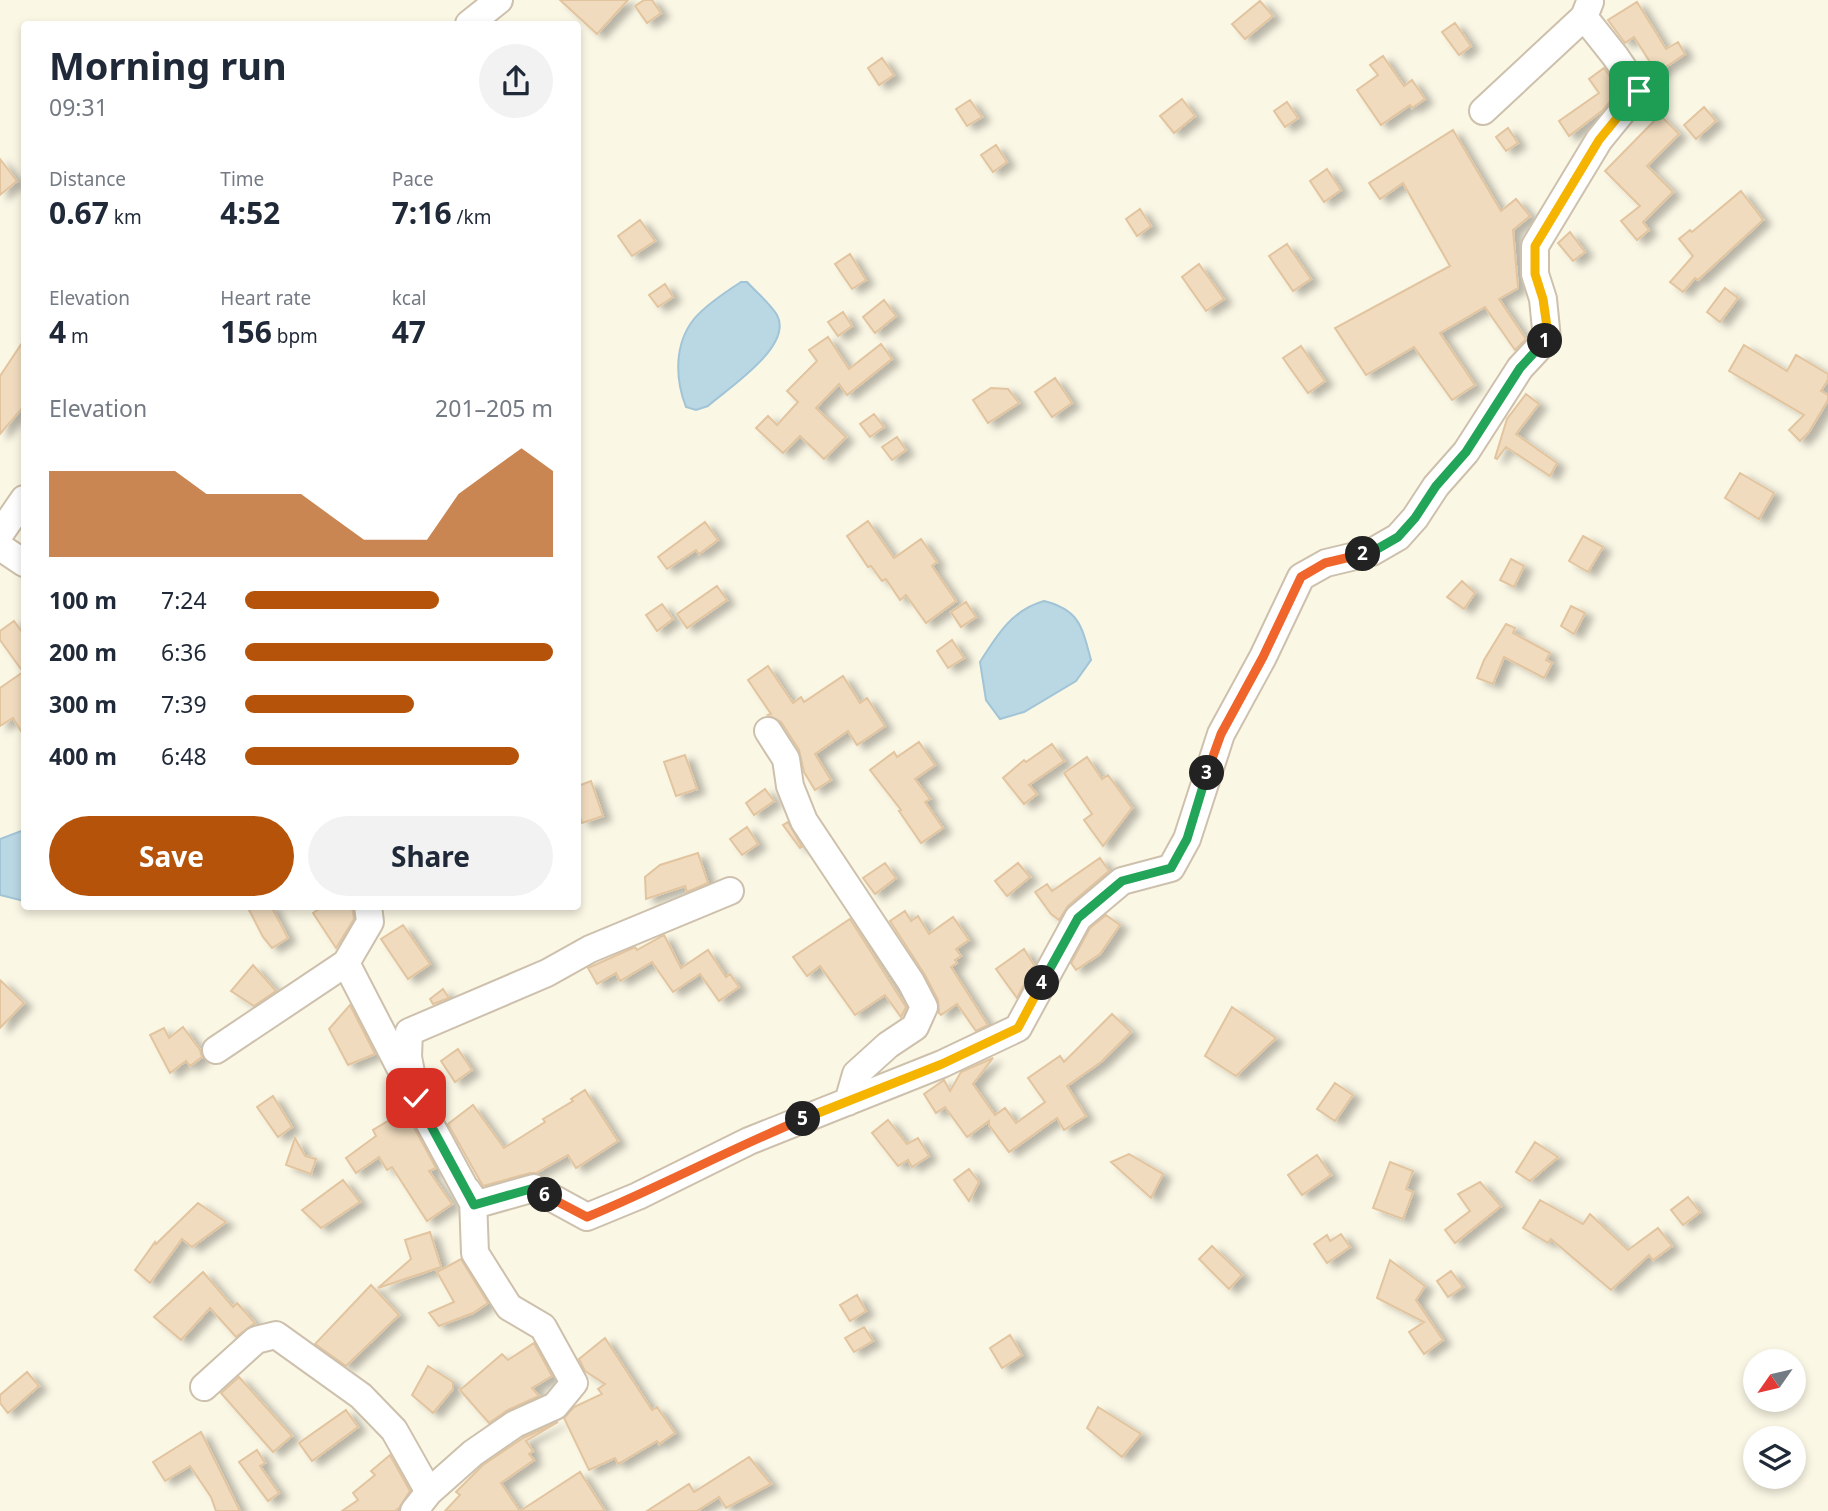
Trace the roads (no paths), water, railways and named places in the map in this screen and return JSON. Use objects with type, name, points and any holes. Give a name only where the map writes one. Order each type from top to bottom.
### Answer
[{"type":"street","points":[[473,21],[499,0]]},
{"type":"street","points":[[730,891],[590,949],[547,972],[410,1032],[408,1057],[416,1098],[474,1205],[534,1188],[587,1217],[638,1196],[750,1141],[942,1064],[1018,1028],[1078,918],[1122,881],[1171,868],[1187,839],[1221,734],[1263,657],[1301,577],[1325,563],[1372,552],[1398,537],[1415,518],[1436,486],[1466,452],[1520,368],[1547,339],[1543,299],[1535,274],[1535,246],[1599,140],[1639,91],[1587,8],[1483,111]]},
{"type":"street","points":[[0,534],[21,503]]},
{"type":"street","points":[[0,547],[21,561]]},
{"type":"street","points":[[768,731],[786,758],[790,786],[804,821],[912,982],[924,1007],[915,1027],[888,1045],[856,1074],[848,1102]]},
{"type":"street","points":[[216,1050],[346,963],[370,922],[368,910]]},
{"type":"street","points":[[204,1387],[256,1340],[276,1335],[361,1396],[394,1430],[422,1502],[474,1453],[515,1424],[555,1406],[574,1383],[543,1327],[509,1307],[475,1253],[472,1199],[446,1155],[346,963]]},
{"type":"water","points":[[741,282],[747,282],[777,315],[780,327],[776,340],[756,366],[708,406],[696,410],[686,407],[678,362],[687,329],[698,314]]},
{"type":"water","points":[[1044,601],[1065,609],[1078,622],[1091,660],[1076,681],[1024,712],[1000,719],[986,700],[980,662],[999,633],[1014,617]]},
{"type":"water","points":[[21,831],[21,900],[0,895],[0,839]]}]
